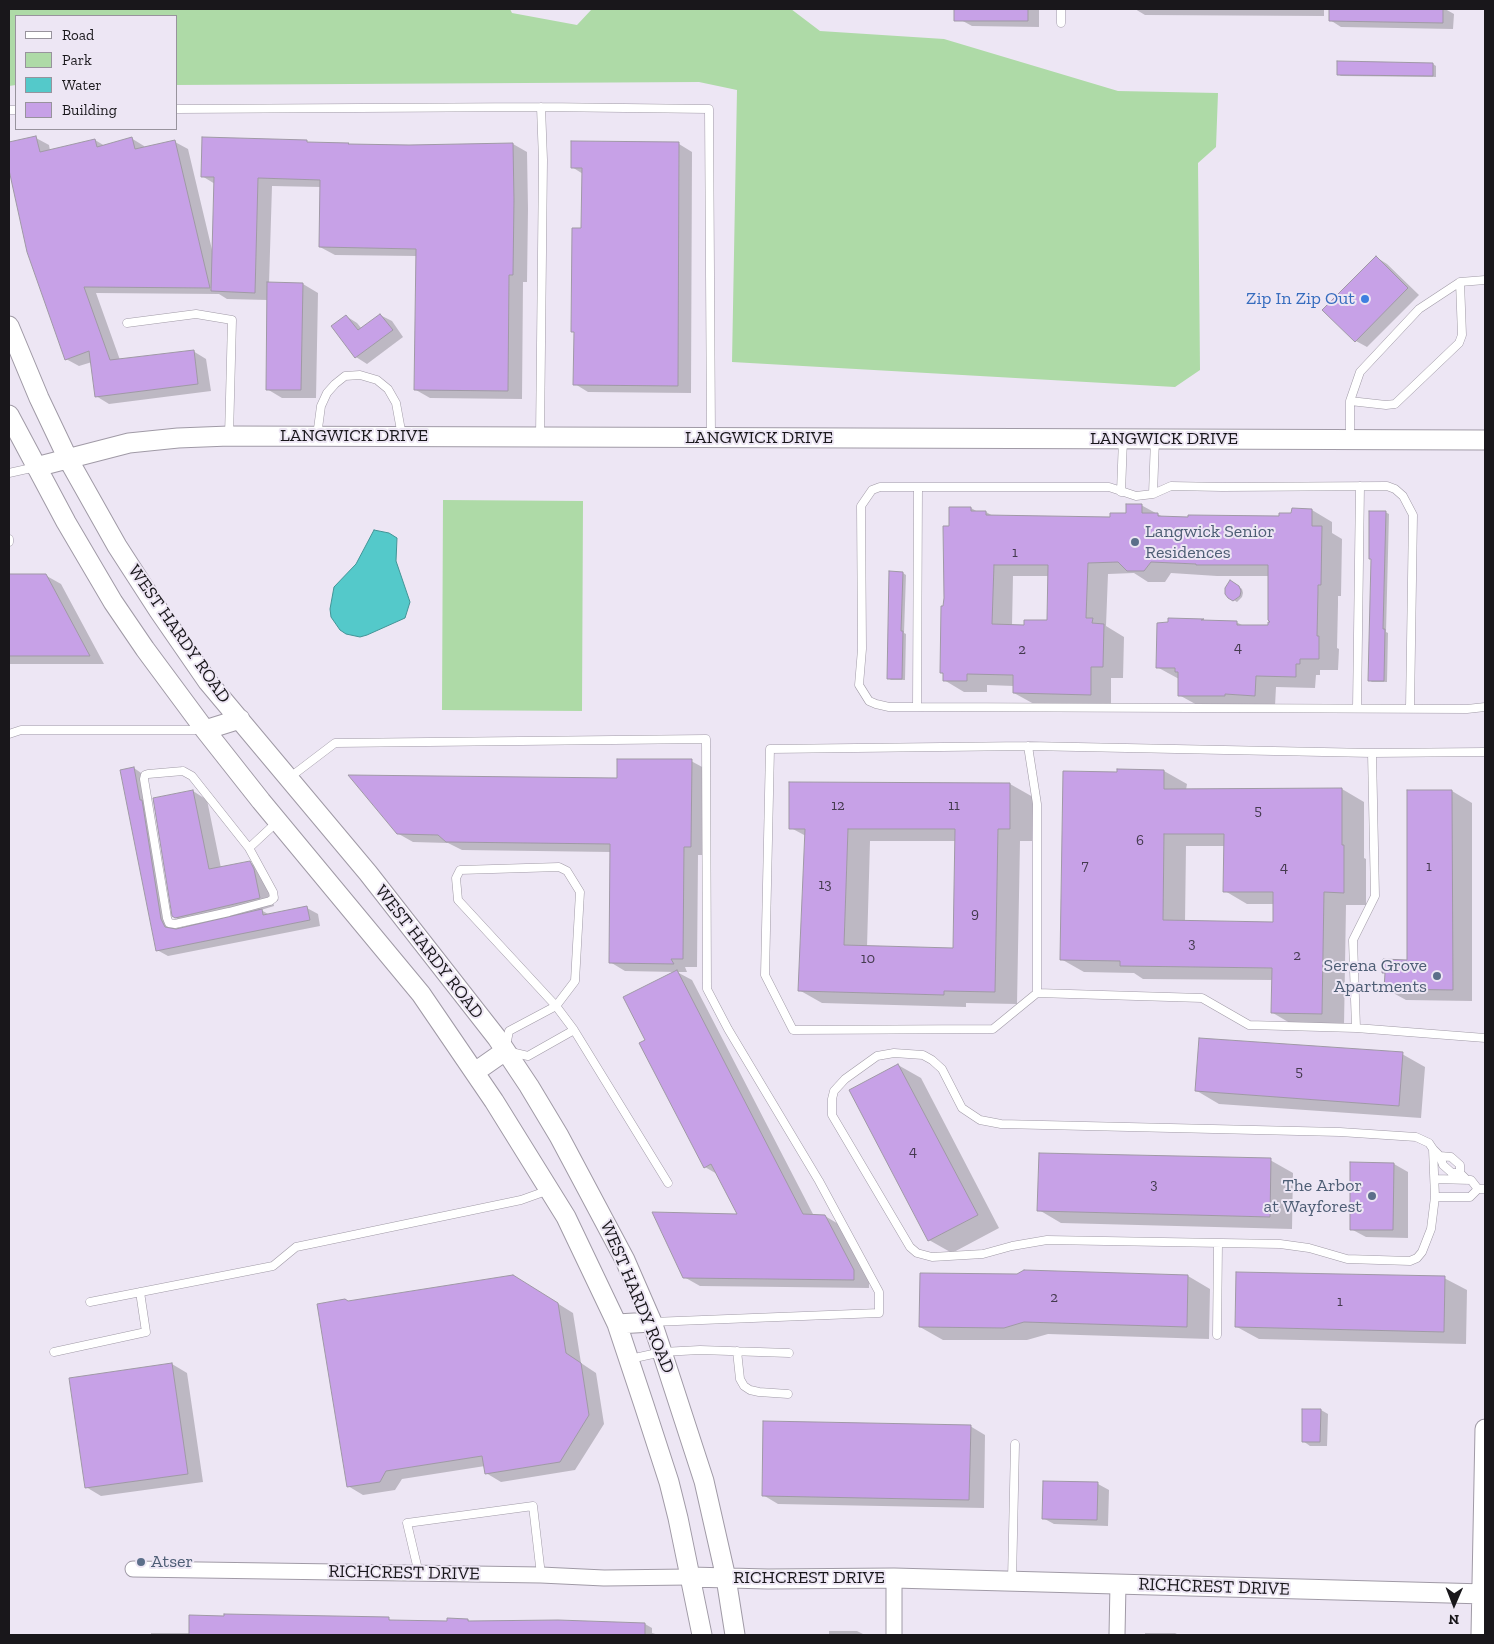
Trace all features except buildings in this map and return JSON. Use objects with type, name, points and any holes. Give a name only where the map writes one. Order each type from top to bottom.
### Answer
[{"type":"street","name":"WEST HARDY ROAD","points":[[9,326],[68,459],[117,546],[159,610],[208,682],[368,873],[505,1051],[559,1136],[594,1198],[625,1260],[652,1322],[704,1481],[726,1578],[735,1635]]},
{"type":"street","name":"WEST HARDY ROAD","points":[[9,416],[66,522],[113,602],[145,649],[205,730],[421,994],[475,1072],[566,1217],[617,1324],[629,1359],[669,1482],[702,1635]]},
{"type":"street","name":"LANGWICK DRIVE","points":[[36,467],[129,443],[178,438],[229,436],[1485,440]]},
{"type":"street","points":[[205,730],[240,719]]},
{"type":"street","points":[[475,1072],[505,1051]]},
{"type":"street","points":[[617,1324],[652,1322]]},
{"type":"street","points":[[1481,1635],[1484,1594],[1485,1429]]},
{"type":"street","name":"RICHCREST DRIVE","points":[[133,1569],[541,1575],[604,1578],[894,1578],[1484,1594]]},
{"type":"street","points":[[894,1578],[894,1635]]},
{"type":"street","points":[[1117,1635],[1118,1584]]},
{"type":"lane","points":[[1061,9],[1061,23]]},
{"type":"lane","points":[[540,437],[541,107]]},
{"type":"lane","points":[[178,109],[541,107],[709,109],[711,438]]},
{"type":"lane","points":[[1350,439],[1350,401],[1360,372],[1419,309],[1460,282],[1485,280]]},
{"type":"lane","points":[[1350,401],[1386,405],[1395,404],[1460,343],[1462,335],[1460,282]]},
{"type":"lane","points":[[127,323],[196,314],[232,320],[229,436]]},
{"type":"lane","points":[[317,436],[320,406],[327,393],[345,376],[360,375],[377,380],[388,390],[396,403],[402,437]]},
{"type":"lane","points":[[1121,492],[1123,439]]},
{"type":"lane","points":[[1153,494],[1155,439]]},
{"type":"lane","points":[[9,473],[36,467]]},
{"type":"lane","points":[[1410,708],[1413,515],[1403,496],[1395,489],[1387,486],[1171,486],[1153,494],[1136,496],[1108,487],[880,487],[872,490],[862,506],[862,649],[859,685],[869,701],[876,704],[889,707],[1467,709],[1485,707]]},
{"type":"lane","points":[[1357,708],[1360,486]]},
{"type":"lane","points":[[917,707],[918,487]]},
{"type":"lane","points":[[9,734],[22,730],[205,730]]},
{"type":"lane","points":[[289,778],[335,743],[706,739],[707,989],[728,1029],[819,1181],[879,1292],[879,1313],[652,1322]]},
{"type":"lane","points":[[1028,746],[1036,804],[1037,993]]},
{"type":"lane","points":[[1485,752],[1372,753],[1028,746],[770,749],[765,975],[793,1030],[993,1029],[1037,993],[1202,998],[1249,1025],[1356,1028],[1485,1038]]},
{"type":"lane","points":[[1356,1028],[1353,940],[1375,896],[1372,753]]},
{"type":"lane","points":[[187,772],[249,848],[273,892],[274,898],[270,901],[229,912],[175,924],[169,923],[145,775],[187,772]]},
{"type":"lane","points":[[249,848],[278,821]]},
{"type":"lane","points":[[574,1030],[528,1056],[505,1051],[509,1032],[556,1006],[574,981],[580,892],[567,871],[558,867],[460,870],[456,878],[458,900],[556,1006],[574,1030],[668,1183]]},
{"type":"lane","points":[[1433,1149],[1435,1197],[1431,1229],[1422,1252],[1410,1261],[1348,1259],[1309,1248],[1280,1244],[1047,1240],[1012,1246],[983,1254],[932,1257],[917,1253],[910,1247],[832,1114],[832,1099],[834,1092],[845,1079],[877,1056],[894,1053],[923,1055],[942,1069],[962,1108],[980,1120],[1001,1124],[1340,1132],[1416,1137],[1429,1143],[1440,1156],[1451,1157],[1460,1165],[1460,1172],[1467,1180]]},
{"type":"lane","points":[[1435,1178],[1471,1180],[1482,1189],[1470,1197],[1435,1197]]},
{"type":"lane","points":[[90,1302],[273,1266],[296,1247],[521,1200],[549,1190]]},
{"type":"lane","points":[[1217,1335],[1218,1243]]},
{"type":"lane","points":[[54,1352],[146,1332],[140,1292]]},
{"type":"lane","points":[[629,1359],[662,1352],[700,1350],[789,1353]]},
{"type":"lane","points":[[737,1351],[740,1379],[744,1386],[759,1392],[788,1394]]},
{"type":"lane","points":[[1012,1582],[1015,1444]]},
{"type":"lane","points":[[419,1574],[407,1523],[533,1506],[541,1575]]},
{"type":"green space","points":[[9,9],[510,9],[512,13],[577,25],[592,9],[791,9],[820,31],[944,39],[1118,91],[1218,93],[1216,147],[1198,163],[1200,370],[1175,387],[732,362],[737,90],[699,82],[178,85],[178,15],[15,15],[15,85],[9,86]]},
{"type":"green space","points":[[443,500],[583,501],[582,711],[442,710]]},
{"type":"water","points":[[374,530],[389,533],[397,538],[396,561],[410,602],[405,618],[360,637],[346,634],[340,630],[331,617],[330,609],[334,587],[356,564]]},
{"type":"place","name":"Zip In Zip Out","points":[[1365,299]]},
{"type":"place","name":"Langwick Senior Residences","points":[[1135,542]]},
{"type":"place","name":"Serena Grove Apartments","points":[[1437,976]]},
{"type":"place","name":"The Arbor at Wayforest","points":[[1372,1196]]},
{"type":"place","name":"Atser","points":[[141,1562]]}]
